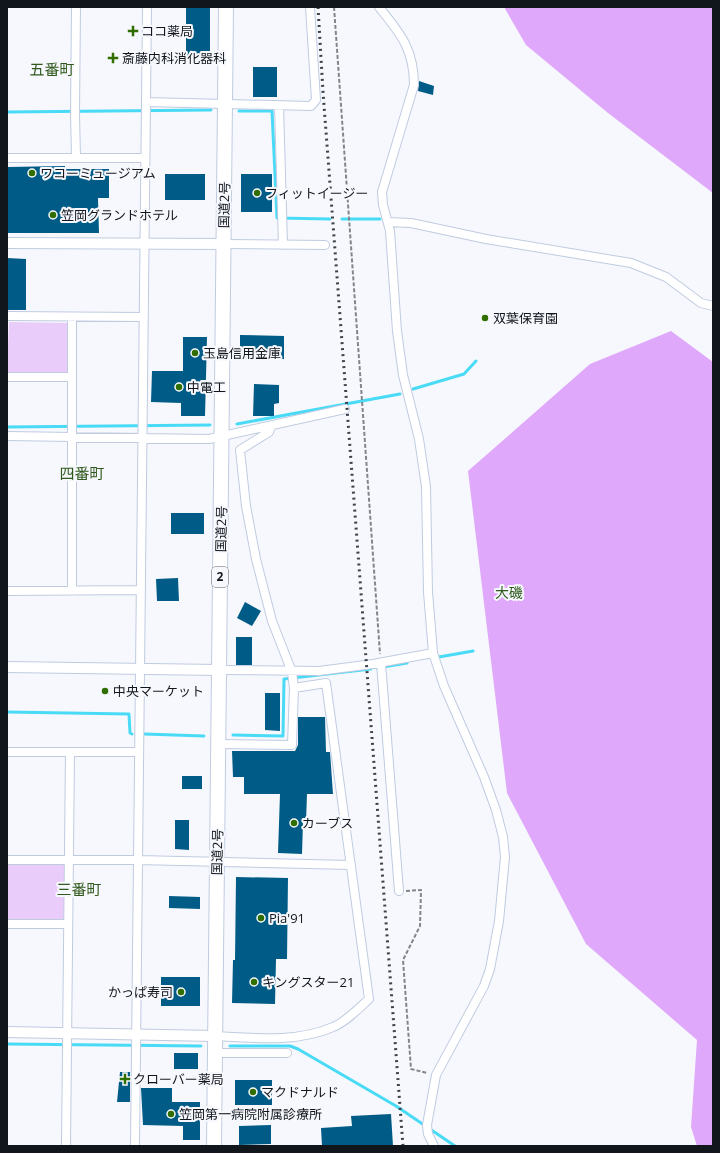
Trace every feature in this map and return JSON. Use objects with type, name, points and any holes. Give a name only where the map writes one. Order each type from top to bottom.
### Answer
[{"type":"highway","name":"国道2号","points":[[214,1146],[226,7]]},
{"type":"street","points":[[76,7],[76,157]]},
{"type":"street","points":[[135,1146],[147,7]]},
{"type":"street","points":[[146,109],[225,104],[311,106],[316,100],[310,7]]},
{"type":"street","points":[[379,7],[402,36],[411,55],[414,69],[414,85],[382,192],[383,205],[388,222],[402,376],[419,439],[426,487],[428,592],[433,653],[444,686],[484,777],[496,810],[504,837],[505,857],[499,921],[490,969],[484,986],[436,1075],[427,1128],[434,1146]]},
{"type":"street","points":[[279,106],[283,245]]},
{"type":"street","points":[[7,158],[145,158]]},
{"type":"street","points":[[388,222],[411,224],[486,239],[631,263],[666,277],[701,303],[713,306]]},
{"type":"street","points":[[7,243],[325,245]]},
{"type":"street","points":[[7,316],[144,317]]},
{"type":"street","points":[[72,317],[72,591]]},
{"type":"street","points":[[7,377],[72,377]]},
{"type":"street","points":[[7,436],[73,434],[209,439],[345,409]]},
{"type":"street","points":[[219,744],[292,745],[293,679],[272,621],[256,559],[246,506],[240,450],[269,432],[271,426]]},
{"type":"street","points":[[7,591],[141,590]]},
{"type":"street","points":[[293,679],[319,671],[381,666],[433,653]]},
{"type":"street","points":[[381,666],[399,891]]},
{"type":"street","points":[[7,667],[219,670],[326,683],[370,999],[335,1027],[311,1035],[283,1038],[215,1036],[136,1041],[66,1041],[7,1032]]},
{"type":"street","points":[[7,752],[139,752]]},
{"type":"street","points":[[66,1146],[70,752]]},
{"type":"street","points":[[7,860],[138,860],[351,865]]},
{"type":"street","points":[[7,924],[68,924]]},
{"type":"street","points":[[215,1053],[287,1053]]},
{"type":"path","points":[[334,7],[348,222],[381,666]]},
{"type":"path","points":[[399,891],[421,890],[420,926],[403,960],[411,1069],[436,1075]]},
{"type":"shaded area","points":[[504,7],[713,7],[713,193],[608,113],[526,45]]},
{"type":"shaded area","points":[[9,322],[68,323],[67,373],[9,374],[7,370]]},
{"type":"shaded area","points":[[671,331],[713,362],[713,1146],[697,1146],[691,1127],[697,1040],[586,944],[507,793],[468,471],[590,364]]},
{"type":"shaded area","points":[[7,860],[69,861],[68,924],[7,924]]},
{"type":"building","points":[[186,7],[210,7],[210,57],[186,56]]},
{"type":"building","points":[[253,67],[277,67],[277,97],[253,97]]},
{"type":"building","points":[[419,81],[434,86],[433,95],[418,91]]},
{"type":"building","name":"笠岡グランドホテル","points":[[65,166],[65,169],[109,169],[109,198],[98,198],[99,233],[7,233],[7,167]]},
{"type":"building","points":[[165,174],[205,174],[205,200],[165,200]]},
{"type":"building","name":"フィットイージー","points":[[241,174],[272,174],[272,212],[241,212]]},
{"type":"building","points":[[7,258],[26,259],[26,310],[7,310]]},
{"type":"building","points":[[240,335],[284,336],[284,359],[240,359]]},
{"type":"building","name":"中電工","points":[[183,337],[207,337],[205,416],[181,416],[181,403],[151,402],[152,371],[183,371]]},
{"type":"building","points":[[254,384],[279,385],[279,403],[274,404],[274,416],[253,416]]},
{"type":"building","points":[[171,513],[204,513],[204,534],[171,534]]},
{"type":"building","points":[[178,578],[179,601],[157,601],[156,579]]},
{"type":"building","points":[[245,602],[261,611],[252,626],[237,618]]},
{"type":"building","points":[[236,637],[252,637],[252,665],[236,665]]},
{"type":"building","points":[[265,693],[280,693],[280,731],[265,730]]},
{"type":"building","points":[[298,717],[325,717],[326,752],[330,752],[333,794],[307,794],[306,822],[303,822],[302,854],[278,853],[280,794],[244,794],[244,777],[233,777],[232,751],[295,751],[298,745]]},
{"type":"building","points":[[182,776],[202,776],[202,789],[182,789]]},
{"type":"building","points":[[175,820],[189,820],[189,850],[175,849]]},
{"type":"building","name":"Pia'91","points":[[236,877],[288,878],[287,959],[276,959],[275,1004],[232,1003],[233,960],[235,960]]},
{"type":"building","points":[[169,896],[200,897],[200,909],[169,908]]},
{"type":"building","name":"かっぱ寿司","points":[[161,977],[200,977],[200,1006],[161,1006]]},
{"type":"building","points":[[174,1053],[198,1053],[198,1069],[174,1069]]},
{"type":"building","points":[[120,1072],[130,1072],[130,1102],[117,1102]]},
{"type":"building","name":"マクドナルド","points":[[235,1080],[272,1080],[272,1105],[235,1105]]},
{"type":"building","name":"笠岡第一病院附属診療所","points":[[141,1088],[172,1088],[172,1102],[200,1102],[200,1140],[183,1140],[183,1126],[143,1125]]},
{"type":"building","points":[[391,1114],[393,1146],[322,1146],[321,1128],[352,1126],[351,1116]]},
{"type":"building","points":[[271,1125],[271,1144],[239,1145],[239,1126]]},
{"type":"waterway","points":[[7,112],[211,110]]},
{"type":"waterway","points":[[239,111],[272,111],[277,218],[330,219]]},
{"type":"waterway","points":[[342,219],[380,219]]},
{"type":"waterway","points":[[413,389],[464,374],[476,361]]},
{"type":"waterway","points":[[237,424],[400,394]]},
{"type":"waterway","points":[[7,427],[210,425]]},
{"type":"waterway","points":[[439,657],[473,651]]},
{"type":"waterway","points":[[377,668],[407,663]]},
{"type":"waterway","points":[[233,735],[283,736],[284,679],[371,669]]},
{"type":"waterway","points":[[7,712],[129,714],[130,733],[132,734]]},
{"type":"waterway","points":[[144,734],[204,736]]},
{"type":"waterway","points":[[7,1044],[201,1046]]},
{"type":"waterway","points":[[230,1046],[290,1046],[298,1049],[396,1106],[455,1146]]},
{"type":"railway","points":[[318,7],[323,92],[403,1146]]},
{"type":"place","name":"ココ薬局","points":[[133,31]]},
{"type":"place","name":"斎藤内科消化器科","points":[[113,58]]},
{"type":"place","name":"ワコーミュージアム","points":[[32,173]]},
{"type":"place","name":"フィットイージー","points":[[257,193]]},
{"type":"place","name":"笠岡グランドホテル","points":[[53,215]]},
{"type":"place","name":"双葉保育園","points":[[485,318]]},
{"type":"place","name":"玉島信用金庫","points":[[195,353]]},
{"type":"place","name":"中電工","points":[[179,387]]},
{"type":"place","name":"中央マーケット","points":[[105,691]]},
{"type":"place","name":"カーブス","points":[[294,823]]},
{"type":"place","name":"Pia'91","points":[[261,918]]},
{"type":"place","name":"キングスター21","points":[[254,982]]},
{"type":"place","name":"かっぱ寿司","points":[[181,992]]},
{"type":"place","name":"クローバー薬局","points":[[125,1079]]},
{"type":"place","name":"マクドナルド","points":[[253,1092]]},
{"type":"place","name":"笠岡第一病院附属診療所","points":[[171,1114]]},
{"type":"district","name":"五番町","points":[[52,70]]},
{"type":"district","name":"四番町","points":[[82,474]]},
{"type":"district","name":"大磯","points":[[509,593]]},
{"type":"district","name":"三番町","points":[[79,890]]}]
